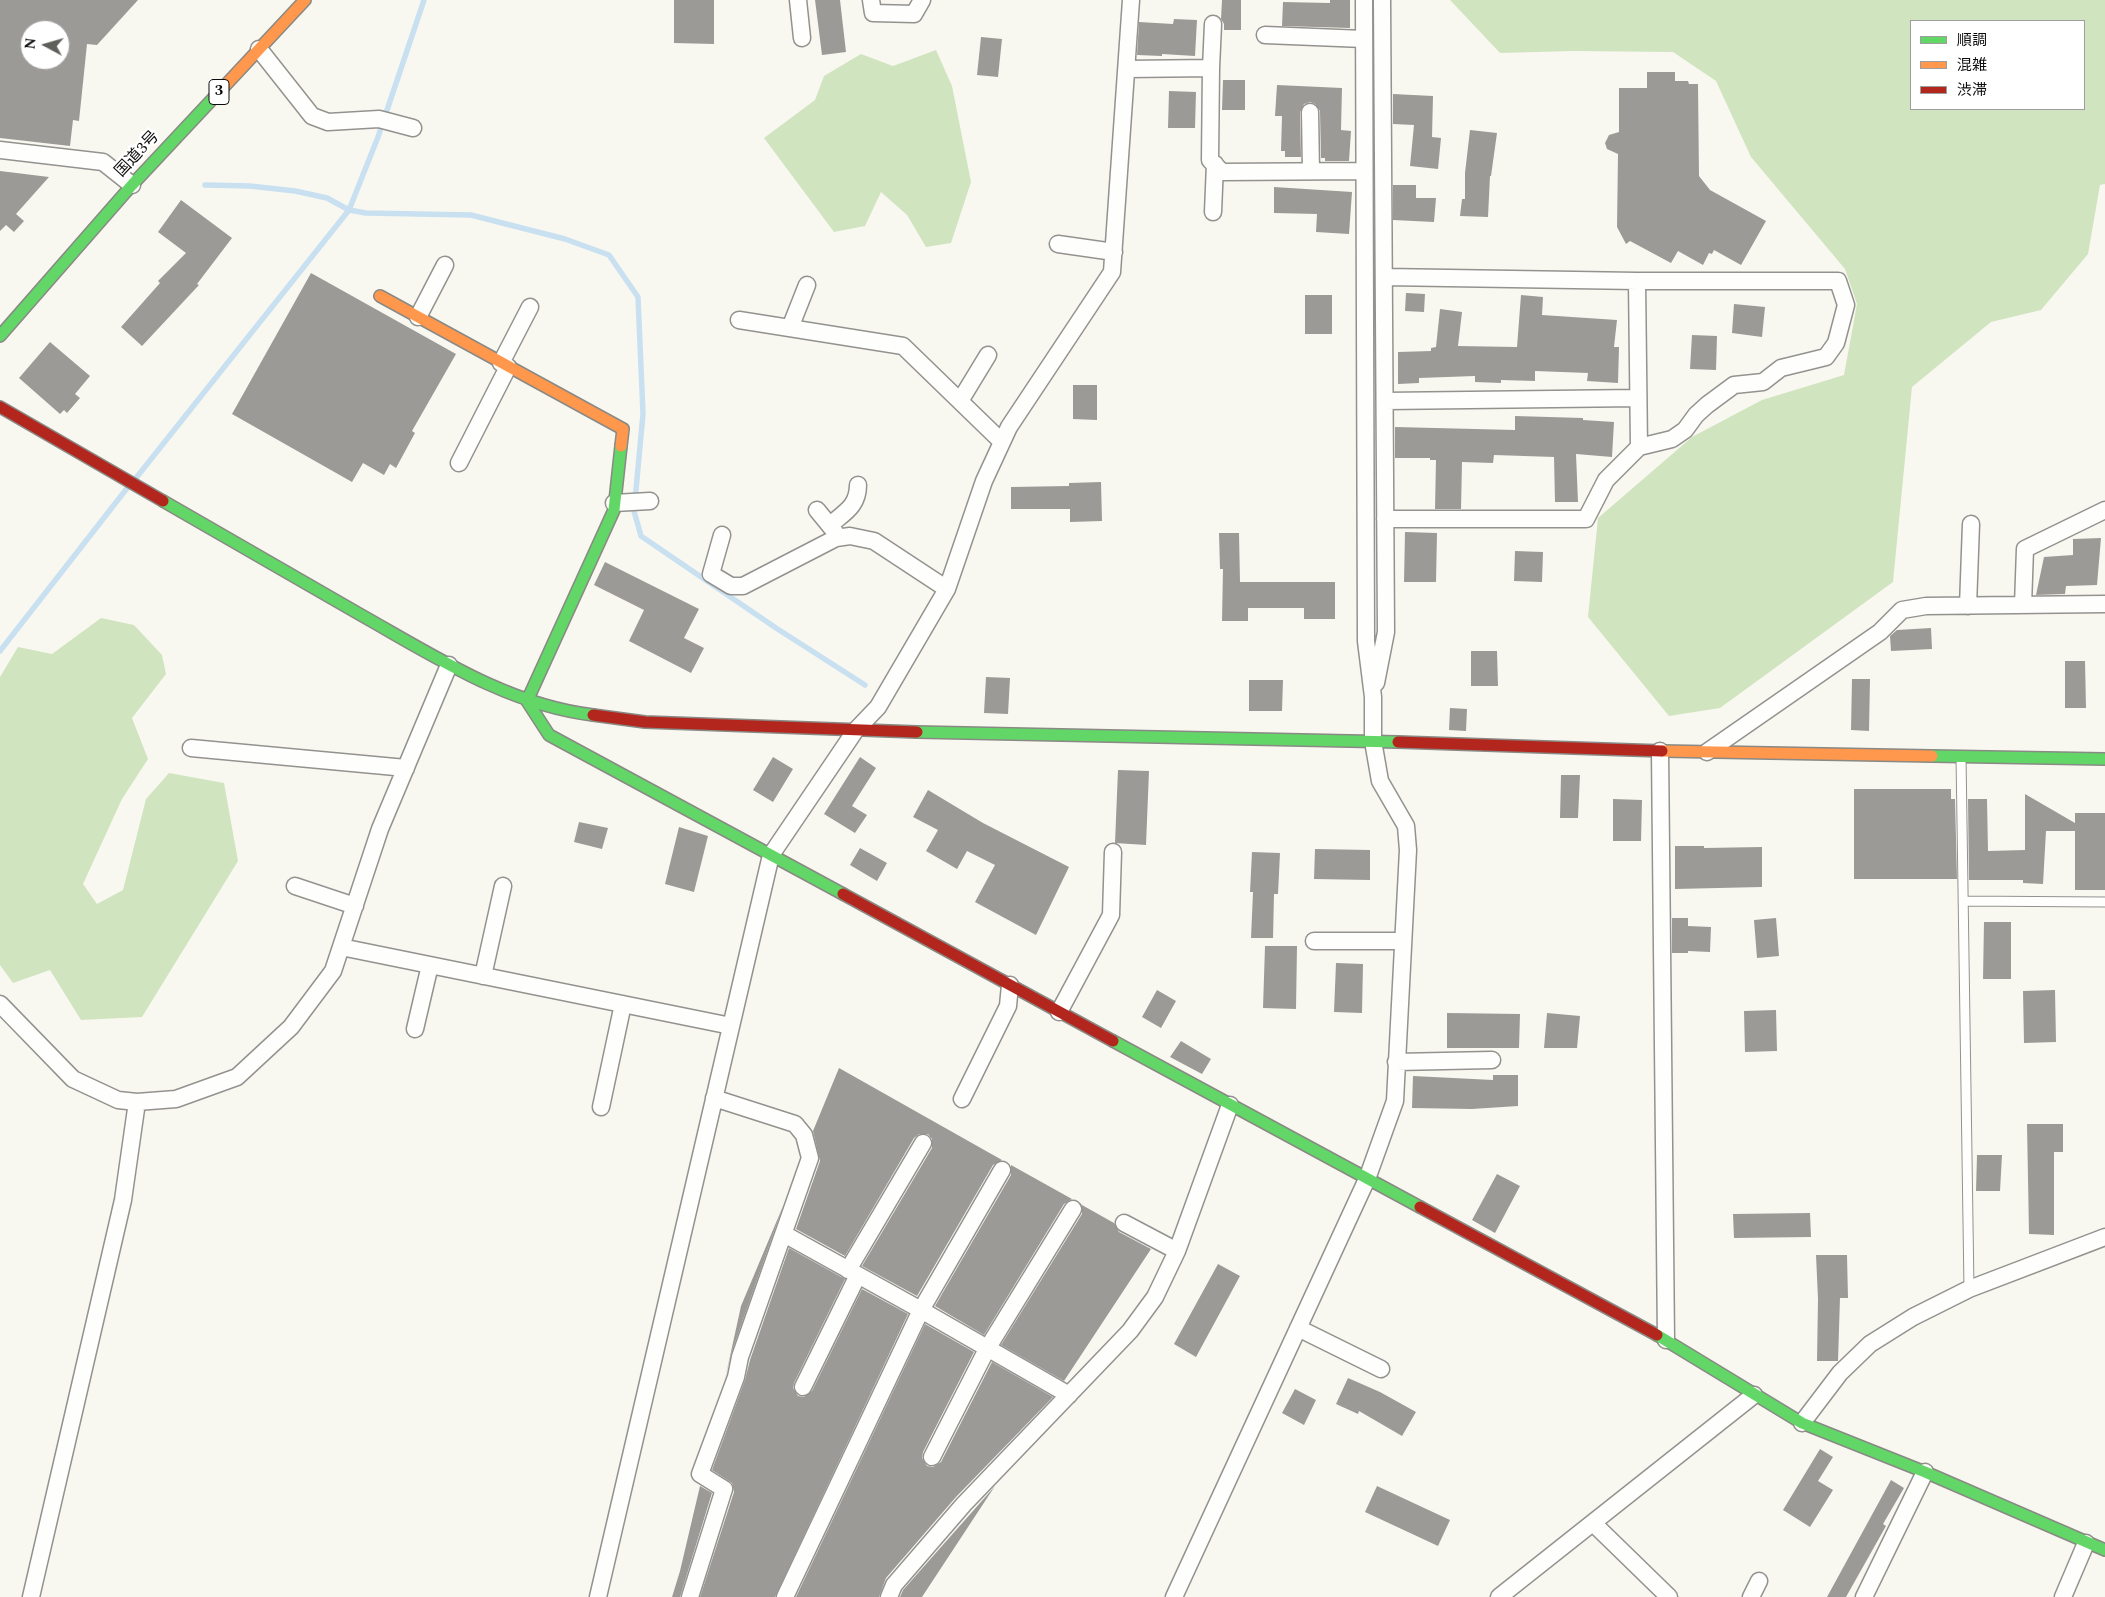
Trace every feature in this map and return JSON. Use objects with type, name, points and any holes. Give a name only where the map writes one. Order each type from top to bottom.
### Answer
[{"type":"main road","name":"国道3号","points":[[0,336],[132,185],[305,0]]},
{"type":"main road","points":[[380,296],[623,429],[618,503],[527,701]]},
{"type":"main road","points":[[0,407],[449,665],[527,701],[566,712],[645,722],[855,731],[1373,741],[1660,751],[2105,759]]},
{"type":"main road","points":[[527,701],[549,735],[1666,1340],[1802,1423],[1926,1472],[2105,1550]]},
{"type":"street","points":[[798,0],[802,38]]},
{"type":"street","points":[[871,0],[873,13],[914,14],[922,0]]},
{"type":"street","points":[[598,1597],[771,855],[855,731],[878,707],[947,589],[984,481],[1009,427],[1112,272],[1131,0]]},
{"type":"street","points":[[1174,1597],[1367,1178],[1395,1101],[1408,850],[1406,826],[1380,781],[1373,741],[1373,697],[1366,641],[1364,0]]},
{"type":"street","points":[[1373,697],[1386,632],[1382,0]]},
{"type":"street","points":[[1213,24],[1210,160],[1222,172],[1364,171]]},
{"type":"street","points":[[1266,35],[1364,39]]},
{"type":"street","points":[[259,49],[312,116],[328,122],[384,120],[413,128]]},
{"type":"street","points":[[1127,69],[1211,68]]},
{"type":"street","points":[[1310,112],[1311,171]]},
{"type":"street","points":[[0,150],[103,162],[132,185]]},
{"type":"street","points":[[1213,212],[1215,164]]},
{"type":"street","points":[[1058,244],[1114,252]]},
{"type":"street","points":[[418,317],[445,265]]},
{"type":"street","points":[[1385,277],[1637,282],[1838,281],[1846,305],[1836,343],[1826,357],[1781,368],[1764,382],[1734,385],[1707,405],[1696,415],[1685,430],[1672,439],[1638,447],[1606,480],[1586,519],[1386,519]]},
{"type":"street","points":[[1637,282],[1638,447]]},
{"type":"street","points":[[790,328],[807,284]]},
{"type":"street","points":[[459,463],[530,307]]},
{"type":"street","points":[[739,320],[903,346],[1002,442]]},
{"type":"street","points":[[960,401],[988,355]]},
{"type":"street","points":[[1385,401],[1638,398]]},
{"type":"street","points":[[722,535],[711,574],[731,586],[743,586],[835,531],[858,496],[858,485]]},
{"type":"street","points":[[618,503],[648,501]]},
{"type":"street","points":[[817,510],[835,531],[874,541],[947,589]]},
{"type":"street","points":[[2023,605],[2025,549],[2105,510]]},
{"type":"street","points":[[1968,606],[1972,524]]},
{"type":"street","points":[[1707,752],[1880,632],[1902,610],[1926,606],[2105,604]]},
{"type":"street","points":[[0,1004],[73,1079],[118,1100],[138,1102],[176,1099],[238,1076],[290,1027],[333,971],[380,829],[449,665]]},
{"type":"street","points":[[191,748],[406,768]]},
{"type":"street","points":[[1660,751],[1666,1340]]},
{"type":"street","points":[[1059,1012],[1111,914],[1113,852]]},
{"type":"street","points":[[295,886],[355,906]]},
{"type":"street","points":[[483,976],[503,886]]},
{"type":"street","points":[[1314,942],[1403,941]]},
{"type":"street","points":[[341,948],[731,1026]]},
{"type":"street","points":[[415,1029],[430,965]]},
{"type":"street","points":[[962,1099],[1008,1006],[1010,985]]},
{"type":"street","points":[[601,1107],[622,1004]]},
{"type":"street","points":[[1396,1062],[1492,1060]]},
{"type":"street","points":[[690,1597],[724,1488],[700,1474],[736,1377],[740,1357],[810,1158],[804,1135],[795,1124],[714,1098]]},
{"type":"street","points":[[31,1597],[123,1200],[138,1102]]},
{"type":"street","points":[[890,1597],[894,1585],[964,1504],[1130,1331],[1155,1297],[1177,1251],[1230,1105]]},
{"type":"street","points":[[803,1387],[853,1272],[923,1143]]},
{"type":"street","points":[[785,1597],[922,1310],[1002,1170]]},
{"type":"street","points":[[932,1457],[987,1349],[1072,1208]]},
{"type":"street","points":[[1124,1223],[1177,1251]]},
{"type":"street","points":[[784,1234],[922,1310],[1069,1395]]},
{"type":"street","points":[[1802,1423],[1840,1373],[1870,1344],[1913,1318],[1968,1289],[2105,1238]]},
{"type":"street","points":[[1298,1328],[1381,1369]]},
{"type":"street","points":[[1499,1597],[1754,1395]]},
{"type":"street","points":[[1864,1597],[1926,1472]]},
{"type":"street","points":[[1593,1523],[1669,1597]]},
{"type":"street","points":[[2063,1597],[2086,1543]]},
{"type":"street","points":[[1751,1597],[1759,1581]]},
{"type":"lane","points":[[1961,755],[1968,1289]]},
{"type":"lane","points":[[1964,901],[2105,902]]},
{"type":"green space","points":[[1450,0],[2105,0],[2105,184],[2100,185],[2088,254],[2041,310],[1991,322],[1912,387],[1893,582],[1720,708],[1669,716],[1588,617],[1598,518],[1692,437],[1762,400],[1844,375],[1857,304],[1845,269],[1751,157],[1716,81],[1673,52],[1573,51],[1500,53]]},
{"type":"green space","points":[[936,50],[952,86],[971,182],[951,243],[926,247],[907,215],[881,192],[865,226],[834,232],[764,138],[815,100],[824,76],[861,54],[893,66]]},
{"type":"green space","points":[[101,618],[134,625],[162,655],[166,674],[132,718],[148,759],[122,799],[83,884],[97,904],[123,890],[146,799],[169,773],[224,783],[238,861],[142,1017],[81,1020],[50,970],[13,983],[0,965],[0,677],[18,647],[52,654]]},
{"type":"building","points":[[0,0],[138,0],[97,45],[87,44],[79,121],[73,120],[70,146],[0,138]]},
{"type":"building","points":[[674,0],[714,0],[714,44],[674,43]]},
{"type":"building","points":[[815,0],[840,0],[846,52],[822,55]]},
{"type":"building","points":[[1222,0],[1241,0],[1241,30],[1224,30],[1224,24],[1221,19]]},
{"type":"building","points":[[1330,0],[1350,0],[1350,28],[1282,26],[1283,2],[1330,3]]},
{"type":"building","points":[[1174,19],[1197,20],[1195,56],[1137,55],[1139,22],[1173,24]]},
{"type":"building","points":[[981,37],[1002,39],[998,77],[977,75]]},
{"type":"building","points":[[1647,72],[1675,72],[1675,81],[1688,81],[1689,84],[1698,84],[1699,176],[1710,190],[1766,221],[1741,265],[1714,250],[1712,254],[1709,253],[1703,265],[1678,251],[1671,263],[1630,241],[1626,244],[1617,227],[1618,154],[1607,149],[1605,143],[1609,135],[1619,132],[1619,88],[1647,88]]},
{"type":"building","points":[[1223,80],[1245,80],[1245,110],[1222,110]]},
{"type":"building","points":[[1277,85],[1342,88],[1341,130],[1351,131],[1349,161],[1325,161],[1325,158],[1321,158],[1320,111],[1315,104],[1310,102],[1304,104],[1300,112],[1301,157],[1285,157],[1285,151],[1281,151],[1282,116],[1275,116]]},
{"type":"building","points":[[1169,91],[1196,92],[1195,128],[1168,128]]},
{"type":"building","points":[[1393,94],[1433,96],[1432,137],[1441,138],[1438,169],[1410,166],[1414,125],[1393,124]]},
{"type":"building","points":[[1470,130],[1497,133],[1490,176],[1488,217],[1460,216],[1462,199],[1465,199],[1465,173]]},
{"type":"building","points":[[0,171],[49,177],[16,214],[24,221],[14,232],[6,225],[0,231]]},
{"type":"building","points":[[1393,185],[1416,185],[1416,198],[1436,198],[1434,222],[1393,220]]},
{"type":"building","points":[[1274,187],[1352,192],[1349,234],[1316,232],[1317,214],[1274,213]]},
{"type":"building","points":[[181,200],[232,238],[197,284],[199,285],[142,346],[121,327],[160,283],[158,281],[186,253],[158,232]]},
{"type":"building","points":[[311,273],[456,354],[412,431],[415,433],[396,468],[390,464],[384,475],[363,463],[352,482],[232,414]]},
{"type":"building","points":[[1406,293],[1425,294],[1424,312],[1405,311]]},
{"type":"building","points":[[1305,295],[1332,295],[1332,334],[1305,334]]},
{"type":"building","points":[[1521,295],[1543,297],[1542,315],[1617,320],[1614,347],[1619,347],[1618,383],[1587,381],[1588,373],[1535,371],[1535,381],[1501,380],[1501,383],[1475,382],[1475,376],[1419,378],[1419,383],[1398,384],[1398,352],[1431,351],[1431,348],[1436,347],[1440,309],[1462,312],[1458,346],[1517,347]]},
{"type":"building","points":[[1734,304],[1765,307],[1762,337],[1732,333]]},
{"type":"building","points":[[1692,335],[1717,336],[1716,370],[1690,369]]},
{"type":"building","points":[[50,342],[90,376],[75,394],[80,398],[67,413],[64,410],[60,414],[19,378]]},
{"type":"building","points":[[1073,385],[1097,385],[1097,420],[1073,419]]},
{"type":"building","points":[[1515,416],[1583,418],[1583,420],[1614,422],[1612,457],[1576,454],[1578,502],[1555,502],[1554,457],[1494,455],[1493,463],[1462,462],[1461,509],[1435,509],[1436,460],[1430,460],[1430,458],[1395,458],[1395,427],[1515,430]]},
{"type":"building","points":[[1101,482],[1102,521],[1070,522],[1070,509],[1011,509],[1011,487],[1069,486],[1069,483]]},
{"type":"building","points":[[1405,532],[1437,533],[1436,582],[1404,582]]},
{"type":"building","points":[[1219,533],[1239,533],[1240,582],[1335,582],[1335,619],[1304,619],[1304,608],[1248,608],[1248,621],[1222,621],[1223,569],[1220,569]]},
{"type":"building","points":[[2101,538],[2097,585],[2066,586],[2065,594],[2036,595],[2044,557],[2073,555],[2073,539]]},
{"type":"building","points":[[1515,551],[1543,552],[1542,582],[1514,581]]},
{"type":"building","points":[[605,562],[699,609],[684,638],[704,648],[691,673],[629,641],[644,610],[594,585]]},
{"type":"building","points":[[1931,628],[1932,649],[1891,651],[1890,636],[1897,630]]},
{"type":"building","points":[[1471,651],[1497,651],[1498,686],[1471,686]]},
{"type":"building","points":[[2065,661],[2085,661],[2086,708],[2065,708]]},
{"type":"building","points":[[986,677],[1010,678],[1008,714],[984,713]]},
{"type":"building","points":[[1852,679],[1870,679],[1869,731],[1851,730]]},
{"type":"building","points":[[1249,680],[1283,680],[1282,711],[1249,711]]},
{"type":"building","points":[[1450,708],[1467,709],[1466,731],[1449,730]]},
{"type":"building","points":[[773,757],[793,769],[773,802],[753,790]]},
{"type":"building","points":[[860,757],[876,768],[852,806],[867,815],[855,833],[824,814]]},
{"type":"building","points":[[1118,770],[1149,771],[1146,845],[1115,843]]},
{"type":"building","points":[[1561,775],[1580,775],[1578,818],[1560,818]]},
{"type":"building","points":[[1854,789],[1951,789],[1951,799],[1955,799],[1957,879],[1854,879]]},
{"type":"building","points":[[928,790],[983,823],[1069,867],[1036,935],[975,902],[995,865],[967,851],[957,869],[926,851],[938,830],[913,817]]},
{"type":"building","points":[[2025,794],[2075,823],[2075,813],[2105,813],[2105,890],[2075,890],[2075,831],[2046,831],[2043,884],[2023,883],[2023,880],[1969,880],[1968,799],[1987,799],[1988,851],[2025,850]]},
{"type":"building","points":[[1613,799],[1642,800],[1641,841],[1613,841]]},
{"type":"building","points":[[579,822],[608,828],[602,849],[574,842]]},
{"type":"building","points":[[679,827],[708,836],[694,892],[665,884]]},
{"type":"building","points":[[1675,846],[1704,846],[1704,848],[1762,847],[1762,887],[1675,889]]},
{"type":"building","points":[[860,848],[887,863],[877,881],[850,865]]},
{"type":"building","points":[[1315,849],[1370,850],[1370,880],[1314,879]]},
{"type":"building","points":[[1252,852],[1280,853],[1278,894],[1274,894],[1273,938],[1251,938],[1253,892],[1250,892]]},
{"type":"building","points":[[1672,918],[1688,918],[1688,926],[1711,927],[1710,952],[1688,951],[1688,953],[1672,953]]},
{"type":"building","points":[[1776,918],[1779,956],[1757,958],[1754,920]]},
{"type":"building","points":[[1984,922],[2011,922],[2011,979],[1983,979]]},
{"type":"building","points":[[1265,946],[1297,946],[1296,1009],[1263,1008]]},
{"type":"building","points":[[1336,963],[1363,964],[1362,1013],[1334,1012]]},
{"type":"building","points":[[1157,990],[1176,1001],[1161,1028],[1142,1017]]},
{"type":"building","points":[[2055,990],[2056,1042],[2024,1043],[2023,991]]},
{"type":"building","points":[[1776,1010],[1777,1051],[1745,1052],[1744,1011]]},
{"type":"building","points":[[1447,1013],[1520,1014],[1519,1048],[1447,1048]]},
{"type":"building","points":[[1547,1013],[1580,1016],[1577,1048],[1544,1048]]},
{"type":"building","points":[[1181,1041],[1211,1059],[1202,1074],[1170,1057]]},
{"type":"building","points":[[839,1068],[1002,1160],[993,1165],[917,1296],[862,1266],[932,1148],[932,1139],[928,1134],[919,1134],[914,1138],[845,1256],[796,1229],[820,1161],[813,1131]]},
{"type":"building","points":[[1493,1075],[1518,1075],[1518,1106],[1472,1109],[1412,1108],[1413,1076],[1493,1080]]},
{"type":"building","points":[[2027,1124],[2063,1124],[2063,1152],[2054,1152],[2054,1235],[2029,1234]]},
{"type":"building","points":[[1977,1155],[2002,1155],[2000,1191],[1976,1191]]},
{"type":"building","points":[[1011,1165],[1072,1199],[1064,1204],[984,1335],[935,1306],[1011,1175]]},
{"type":"building","points":[[1497,1174],[1520,1186],[1495,1233],[1472,1220]]},
{"type":"building","points":[[1082,1205],[1114,1223],[1119,1232],[1151,1249],[1064,1381],[1001,1345],[1082,1214]]},
{"type":"building","points":[[783,1206],[731,1354],[725,1379],[741,1306]]},
{"type":"building","points":[[1810,1213],[1811,1237],[1734,1238],[1733,1214]]},
{"type":"building","points":[[789,1248],[845,1279],[794,1383],[793,1388],[798,1396],[804,1397],[812,1391],[862,1289],[908,1314],[775,1597],[700,1597],[734,1492],[732,1483],[712,1470],[745,1380],[750,1360]]},
{"type":"building","points":[[1816,1255],[1847,1255],[1848,1298],[1840,1298],[1838,1361],[1817,1361],[1818,1299]]},
{"type":"building","points":[[1218,1264],[1240,1276],[1196,1357],[1174,1344]]},
{"type":"building","points":[[925,1324],[974,1352],[923,1452],[922,1458],[927,1466],[933,1467],[941,1462],[992,1362],[1053,1397],[956,1497],[886,1578],[879,1597],[796,1597]]},
{"type":"building","points":[[1348,1378],[1380,1392],[1416,1412],[1402,1436],[1359,1411],[1358,1414],[1336,1404]]},
{"type":"building","points":[[1295,1389],[1316,1400],[1304,1425],[1282,1413]]},
{"type":"building","points":[[1820,1449],[1833,1457],[1818,1481],[1833,1490],[1810,1527],[1783,1510]]},
{"type":"building","points":[[1891,1480],[1904,1488],[1883,1524],[1886,1526],[1846,1597],[1827,1597]]},
{"type":"building","points":[[700,1486],[712,1493],[680,1597],[672,1597],[680,1571]]},
{"type":"building","points":[[995,1486],[922,1597],[900,1597],[903,1590]]},
{"type":"building","points":[[1377,1486],[1450,1520],[1438,1546],[1365,1512]]},
{"type":"waterway","points":[[136,478],[349,210],[378,137],[424,0]]},
{"type":"waterway","points":[[205,185],[250,186],[295,191],[327,198],[349,210],[366,213],[471,215],[565,239],[609,255],[638,297],[643,414],[634,511],[641,536],[776,628],[865,685]]},
{"type":"waterway","points":[[0,651],[128,487]]},
{"type":"traffic: fast","points":[[0,336],[132,185],[220,91]]},
{"type":"traffic: fast","points":[[527,701],[614,510],[621,446]]},
{"type":"traffic: fast","points":[[163,501],[416,647],[472,677],[531,701],[562,710],[593,715]]},
{"type":"traffic: fast","points":[[527,701],[549,735],[843,894]]},
{"type":"traffic: fast","points":[[917,732],[1398,742]]},
{"type":"traffic: fast","points":[[1932,756],[2105,759]]},
{"type":"traffic: fast","points":[[1113,1041],[1420,1207]]},
{"type":"traffic: fast","points":[[1657,1335],[1802,1423],[1925,1472],[2105,1550]]},
{"type":"traffic: slow","points":[[220,91],[305,0]]},
{"type":"traffic: slow","points":[[380,296],[623,429],[621,446]]},
{"type":"traffic: slow","points":[[1662,751],[1932,756]]},
{"type":"traffic: jam","points":[[0,407],[163,501]]},
{"type":"traffic: jam","points":[[593,715],[645,722],[917,732]]},
{"type":"traffic: jam","points":[[1398,742],[1662,751]]},
{"type":"traffic: jam","points":[[843,894],[1113,1041]]},
{"type":"traffic: jam","points":[[1420,1207],[1657,1335]]}]
